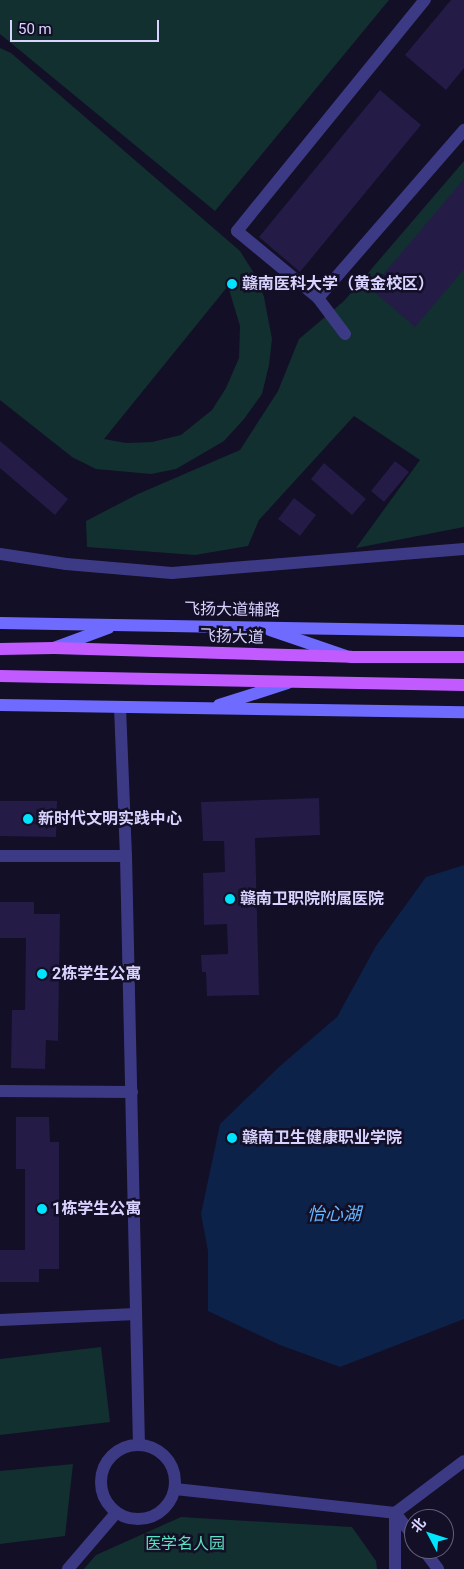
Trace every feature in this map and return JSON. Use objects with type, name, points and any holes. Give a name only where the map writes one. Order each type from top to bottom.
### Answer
[{"type":"main road","name":"飞扬大道","points":[[0,648],[351,657],[464,657]]},
{"type":"main road","points":[[0,676],[464,685]]},
{"type":"street","points":[[346,334],[318,298],[237,231],[425,0]]},
{"type":"street","points":[[318,298],[464,130]]},
{"type":"street","points":[[0,554],[66,564],[172,572],[464,548]]},
{"type":"street","name":"飞扬大道辅路","points":[[0,623],[464,631]]},
{"type":"street","points":[[54,648],[115,625]]},
{"type":"street","points":[[258,626],[351,657]]},
{"type":"street","points":[[207,708],[291,682]]},
{"type":"street","points":[[0,705],[464,712]]},
{"type":"street","points":[[120,706],[126,856],[139,1445]]},
{"type":"street","points":[[0,856],[126,856]]},
{"type":"street","points":[[0,1091],[132,1092]]},
{"type":"street","points":[[0,1320],[136,1314]]},
{"type":"street","points":[[139,1445],[152,1447],[163,1454],[171,1464],[175,1476],[175,1490],[170,1502],[162,1512],[151,1518],[138,1520],[126,1518],[116,1513],[107,1505],[102,1495],[100,1483],[102,1472],[115,1452],[126,1447],[139,1445]]},
{"type":"street","points":[[175,1490],[395,1512],[464,1461]]},
{"type":"street","points":[[395,1512],[404,1524]]},
{"type":"street","points":[[395,1512],[395,1569]]},
{"type":"street","points":[[68,1569],[116,1513]]},
{"type":"green space","points":[[0,0],[389,0],[215,211],[0,34]]},
{"type":"green space","points":[[0,48],[11,53],[240,251],[257,278],[264,297],[272,339],[269,365],[262,394],[244,419],[224,441],[176,469],[151,474],[96,469],[72,457],[0,400]],"holes":[[[228,286],[240,326],[239,358],[226,388],[212,410],[181,435],[152,442],[126,443],[104,439]]]},
{"type":"green space","points":[[464,161],[464,527],[356,548],[420,460],[354,416],[259,520],[248,546],[195,555],[87,547],[86,521],[138,494],[240,450],[278,391],[299,339],[344,301]]},
{"type":"green space","points":[[101,1347],[110,1422],[0,1435],[0,1359]]},
{"type":"green space","points":[[73,1464],[65,1536],[0,1544],[0,1471]]},
{"type":"green space","name":"医学名人园","points":[[181,1517],[352,1527],[376,1561],[377,1569],[84,1569],[96,1555]]},
{"type":"water","name":"怡心湖","points":[[464,865],[464,1319],[340,1367],[280,1345],[208,1311],[208,1251],[201,1214],[220,1124],[280,1066],[337,1017],[376,946],[426,877]]},
{"type":"building","points":[[451,0],[464,0],[464,68],[446,90],[405,55]]},
{"type":"building","points":[[380,90],[421,125],[300,272],[259,237]]},
{"type":"building","points":[[464,179],[464,269],[415,327],[371,289]]},
{"type":"building","points":[[0,441],[68,499],[55,515],[0,468]]},
{"type":"building","points":[[395,461],[409,472],[384,502],[371,491]]},
{"type":"building","points":[[324,463],[366,499],[352,515],[311,479]]},
{"type":"building","points":[[294,498],[316,515],[300,536],[278,519]]},
{"type":"building","name":"赣南卫职院附属医院","points":[[319,798],[320,835],[255,838],[259,995],[207,996],[206,972],[202,972],[201,955],[228,954],[227,924],[204,925],[203,873],[225,872],[224,841],[203,841],[201,802]]},
{"type":"building","name":"新时代文明实践中心","points":[[0,801],[57,801],[56,837],[0,836]]},
{"type":"building","name":"2栋学生公寓","points":[[0,902],[34,902],[34,914],[60,914],[58,1041],[46,1040],[45,1069],[11,1068],[12,1010],[25,1010],[26,938],[0,938]]},
{"type":"building","name":"1栋学生公寓","points":[[16,1117],[49,1117],[50,1142],[59,1142],[59,1269],[39,1269],[39,1282],[0,1282],[0,1250],[25,1250],[25,1169],[16,1169]]},
{"type":"place","name":"赣南医科大学（黄金校区）","points":[[232,284]]},
{"type":"place","name":"新时代文明实践中心","points":[[28,819]]},
{"type":"place","name":"赣南卫职院附属医院","points":[[230,899]]},
{"type":"place","name":"2栋学生公寓","points":[[42,974]]},
{"type":"place","name":"赣南卫生健康职业学院","points":[[232,1138]]},
{"type":"place","name":"1栋学生公寓","points":[[42,1209]]}]
